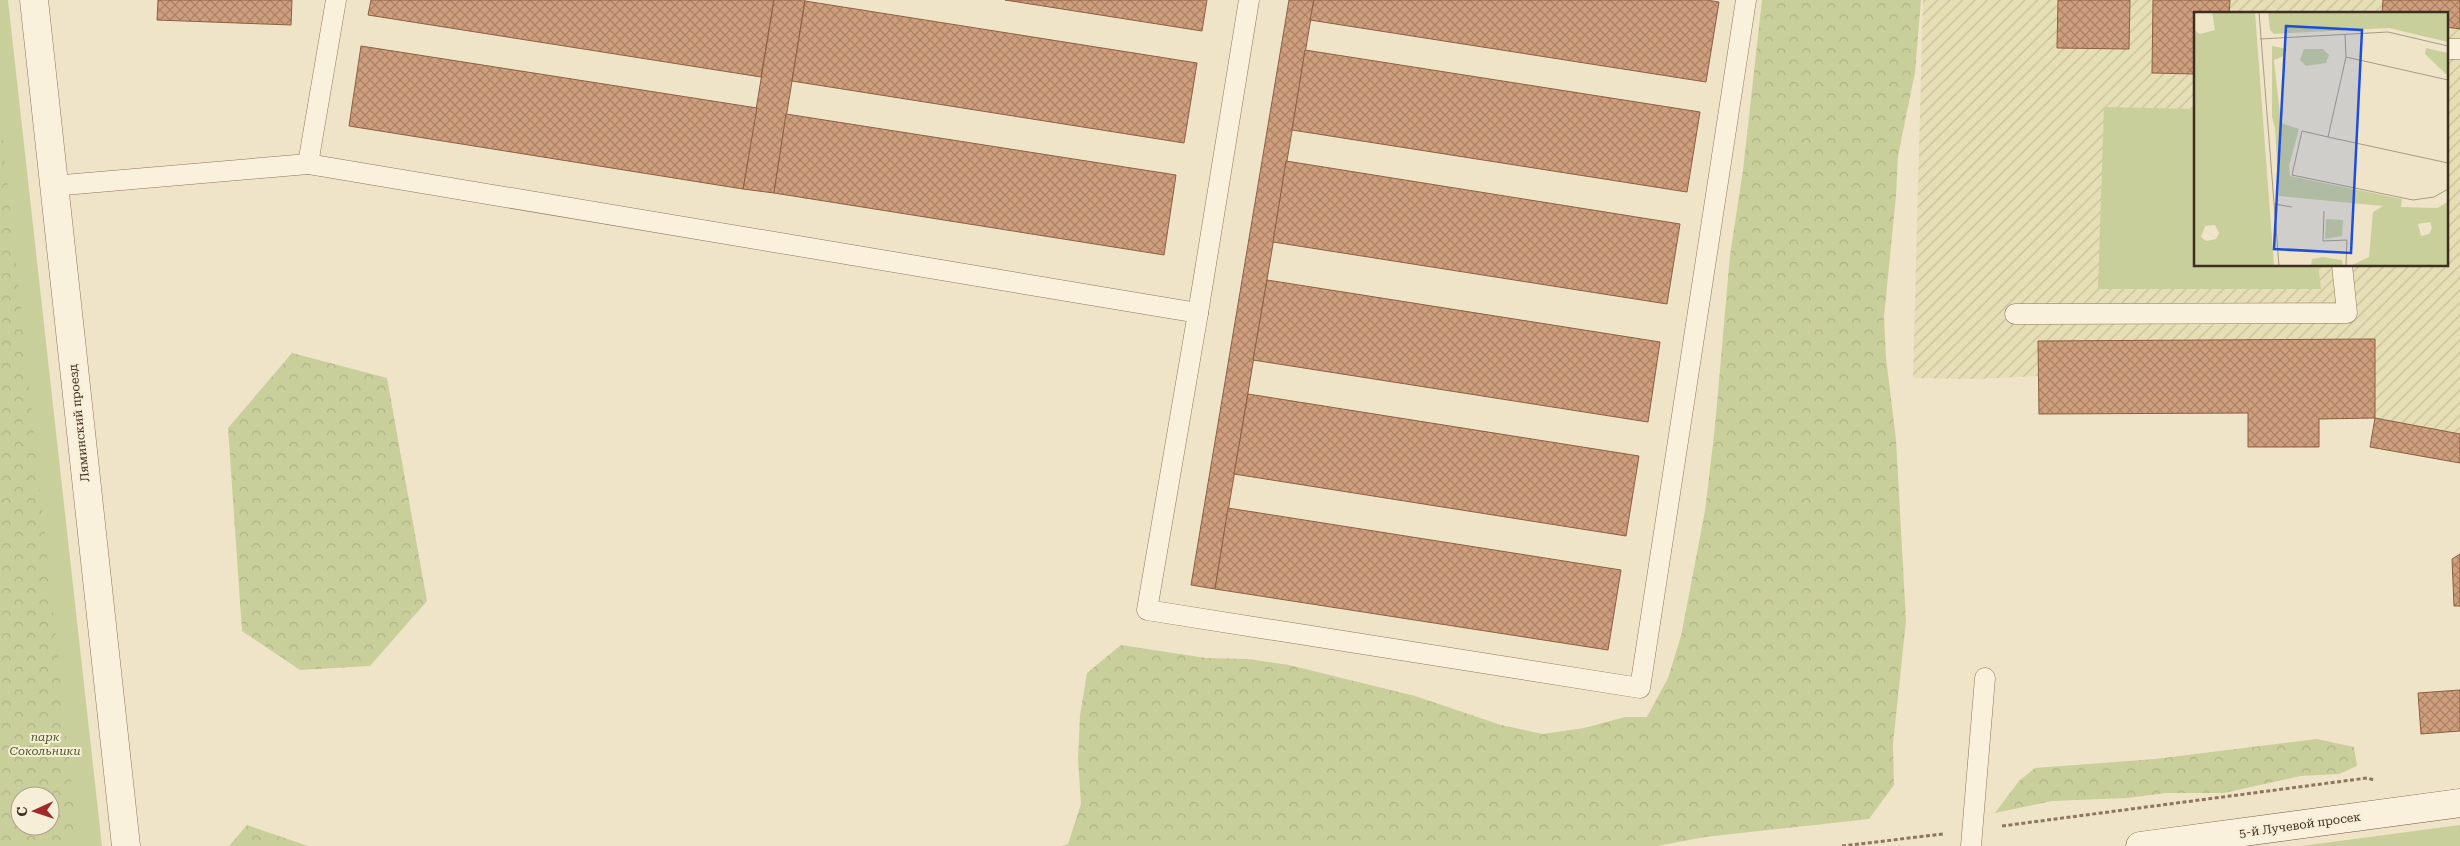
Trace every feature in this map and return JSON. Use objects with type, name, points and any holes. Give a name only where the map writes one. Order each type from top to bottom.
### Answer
[{"type":"street","name":"Ляминский проезд","points":[[34,0],[52,186],[126,846]]},
{"type":"street","name":"5-й Лучевой просек","points":[[2140,846],[2460,803]]},
{"type":"lane","points":[[308,164],[336,0]]},
{"type":"lane","points":[[1249,0],[1147,610],[1640,688],[1746,0]]},
{"type":"lane","points":[[52,186],[308,164],[1198,313]]},
{"type":"lane","points":[[2015,314],[2347,313],[2342,266]]},
{"type":"lane","points":[[1971,838],[1985,678]]},
{"type":"path","points":[[1842,846],[1971,838],[2367,778],[2384,782]]},
{"type":"shaded area","points":[[1923,0],[2460,0],[2460,463],[2375,418],[2319,419],[2319,447],[2248,447],[2248,413],[2039,414],[2038,376],[1977,379],[1913,378]]},
{"type":"green space","name":"парк Сокольники","points":[[0,0],[8,0],[102,846],[0,846]]},
{"type":"green space","points":[[1762,0],[1921,0],[1915,72],[1898,156],[1884,317],[1886,358],[1896,439],[1906,621],[1893,744],[1894,785],[1869,819],[1705,837],[1657,846],[1061,846],[1068,844],[1081,804],[1078,759],[1080,715],[1087,673],[1121,645],[1206,658],[1248,659],[1289,665],[1415,696],[1501,725],[1543,734],[1584,728],[1625,717],[1647,717],[1668,678],[1681,636],[1705,511],[1715,426],[1730,255],[1743,170]]},
{"type":"green space","points":[[2104,107],[2194,109],[2194,266],[2318,266],[2321,289],[2098,289]]},
{"type":"green space","points":[[0,112],[78,846],[0,846]]},
{"type":"green space","points":[[292,353],[387,378],[427,601],[370,666],[300,670],[242,631],[228,428]]},
{"type":"green space","points":[[2317,739],[2354,747],[2357,766],[2339,774],[2301,776],[2224,793],[2166,793],[2128,798],[2052,801],[1995,813],[2019,781],[2035,768],[2155,759]]},
{"type":"green space","points":[[247,825],[308,846],[229,846]]},
{"type":"green space","points":[[2460,825],[2460,846],[2301,846]]},
{"type":"building","points":[[158,0],[292,0],[291,25],[157,20]]},
{"type":"building","points":[[371,0],[774,0],[761,77],[368,15]]},
{"type":"building","points":[[774,0],[805,0],[774,193],[743,189]]},
{"type":"building","points":[[1005,0],[1207,0],[1202,31]]},
{"type":"building","points":[[1289,0],[1314,0],[1215,589],[1191,585]]},
{"type":"building","points":[[1314,0],[1707,0],[1719,2],[1706,82],[1310,20]]},
{"type":"building","points":[[2058,0],[2130,0],[2129,49],[2057,48]]},
{"type":"building","points":[[2153,0],[2230,0],[2229,12],[2194,12],[2194,74],[2152,73]]},
{"type":"building","points":[[2383,0],[2460,0],[2460,29],[2448,27],[2448,12],[2382,12]]},
{"type":"building","points":[[805,1],[1197,63],[1184,143],[792,81]]},
{"type":"building","points":[[361,46],[757,108],[743,189],[349,126]]},
{"type":"building","points":[[1305,50],[1700,112],[1687,192],[1292,130]]},
{"type":"building","points":[[786,114],[1176,175],[1164,255],[774,193]]},
{"type":"building","points":[[1286,161],[1680,224],[1667,304],[1273,242]]},
{"type":"building","points":[[1267,280],[1660,342],[1648,422],[1253,360]]},
{"type":"building","points":[[2375,339],[2375,418],[2319,419],[2319,447],[2248,447],[2248,413],[2039,414],[2038,341]]},
{"type":"building","points":[[1248,394],[1639,456],[1626,536],[1234,474]]},
{"type":"building","points":[[2375,418],[2460,434],[2460,463],[2370,447]]},
{"type":"building","points":[[1228,508],[1621,570],[1608,650],[1215,589]]},
{"type":"building","points":[[2460,554],[2460,606],[2454,606],[2452,559]]},
{"type":"building","points":[[2460,690],[2460,731],[2421,734],[2418,693]]}]
